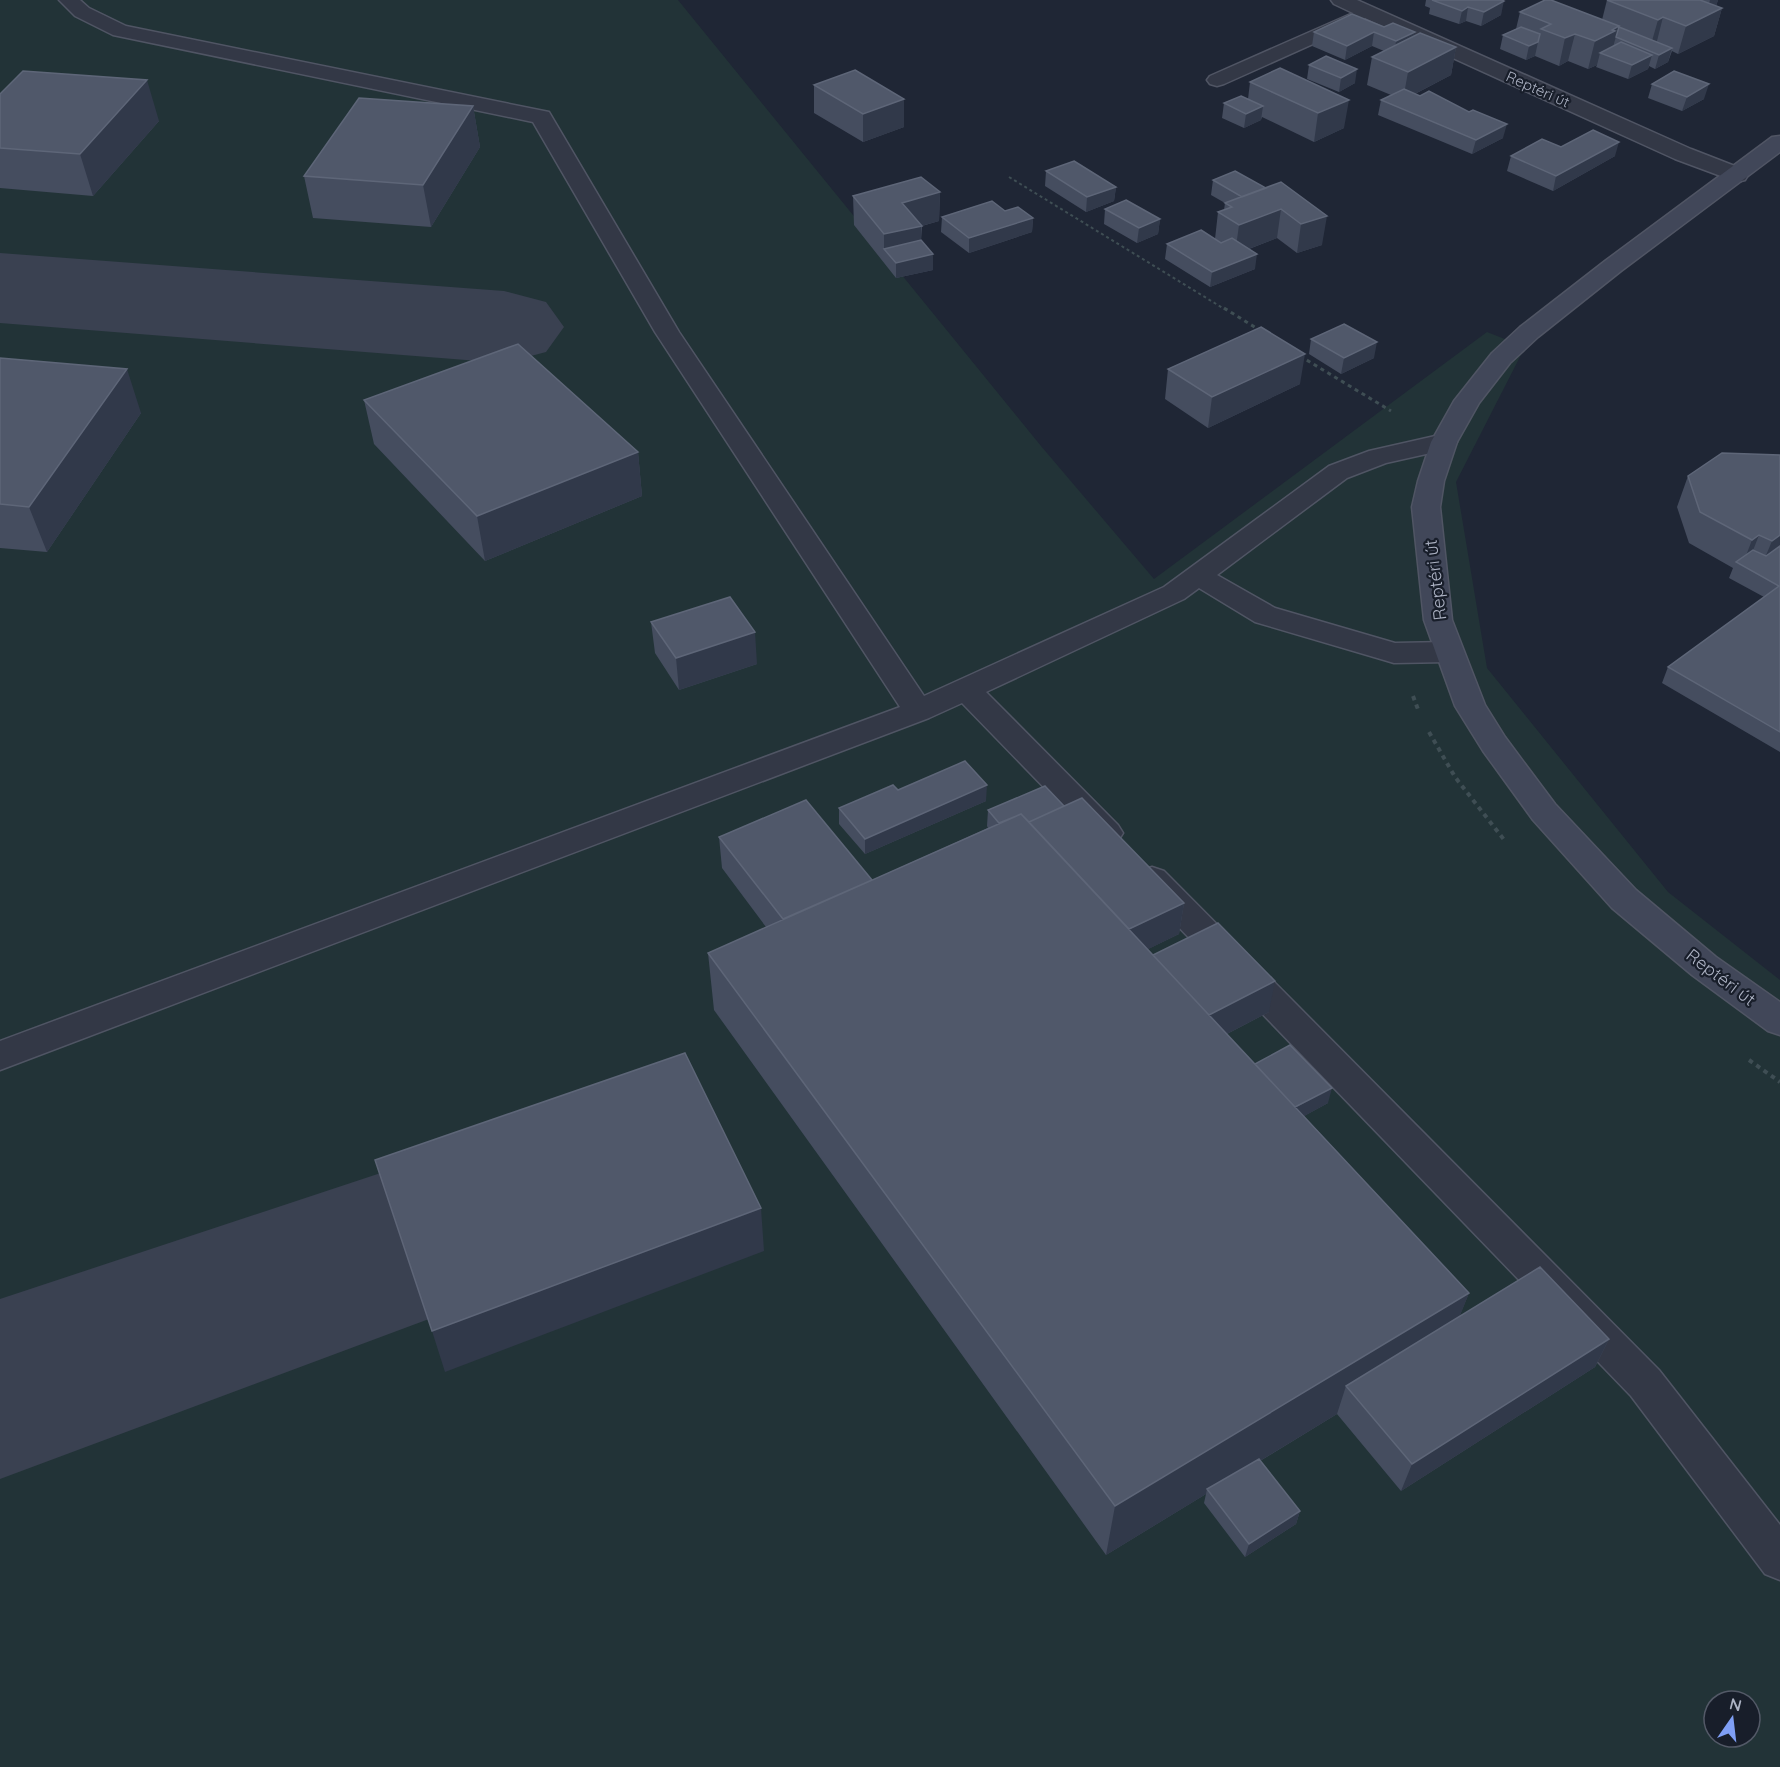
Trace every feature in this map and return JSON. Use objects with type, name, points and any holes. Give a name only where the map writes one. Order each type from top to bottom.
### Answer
[{"type":"main road","name":"Reptéri út","points":[[1780,142],[1613,266],[1529,332],[1501,358],[1467,401],[1444,442],[1431,481],[1426,507],[1438,620],[1470,706],[1494,744],[1544,812],[1624,899],[1704,966],[1780,1021]]},
{"type":"street","points":[[69,0],[82,12],[120,31],[541,117],[667,332],[918,711]]},
{"type":"street","name":"Reptéri út","points":[[1341,0],[1683,154],[1737,175]]},
{"type":"street","points":[[1217,80],[1367,12]]},
{"type":"street","points":[[0,1056],[918,711],[1174,593],[1338,472],[1378,457],[1444,442]]},
{"type":"street","points":[[1199,576],[1265,615],[1394,653],[1448,652]]},
{"type":"street","points":[[966,689],[1645,1383],[1780,1559]]},
{"type":"path","points":[[1009,177],[1263,333]]},
{"type":"path","points":[[1294,352],[1396,414]]},
{"type":"shaded area","points":[[0,0],[678,0],[1041,446],[1154,579],[1487,332],[1525,347],[1456,482],[1487,668],[1668,892],[1780,980],[1780,1767],[0,1767]]},
{"type":"building","points":[[1432,0],[1504,1],[1484,12],[1468,7],[1462,11]]},
{"type":"building","points":[[1545,0],[1551,0],[1619,26],[1612,30],[1615,31],[1595,41],[1575,34],[1565,38],[1541,29],[1551,24],[1520,12]]},
{"type":"building","points":[[1607,0],[1700,0],[1722,8],[1686,26],[1663,17],[1658,20]]},
{"type":"building","points":[[1352,14],[1384,27],[1393,23],[1415,32],[1396,41],[1374,32],[1347,46],[1314,32]]},
{"type":"building","points":[[1521,27],[1540,34],[1538,42],[1529,46],[1503,35]]},
{"type":"building","points":[[1619,27],[1672,48],[1659,55],[1616,37]]},
{"type":"building","points":[[1420,33],[1456,47],[1408,72],[1372,57]]},
{"type":"building","points":[[1621,42],[1652,55],[1632,65],[1600,53]]},
{"type":"building","points":[[1326,56],[1357,69],[1341,78],[1309,65]]},
{"type":"building","points":[[1280,68],[1349,100],[1318,113],[1250,82]]},
{"type":"building","points":[[855,70],[904,99],[863,114],[814,85]]},
{"type":"building","points":[[23,71],[147,80],[80,154],[0,148],[0,94]]},
{"type":"building","points":[[1674,71],[1709,84],[1687,97],[1652,84]]},
{"type":"building","points":[[1404,89],[1420,96],[1429,91],[1469,112],[1473,110],[1507,124],[1476,140],[1381,100]]},
{"type":"building","points":[[1241,96],[1263,106],[1246,114],[1224,103]]},
{"type":"building","points":[[359,98],[473,106],[423,185],[304,176]]},
{"type":"building","points":[[1593,130],[1619,142],[1556,176],[1511,156],[1542,139],[1561,147]]},
{"type":"building","points":[[1074,161],[1116,187],[1087,197],[1046,171]]},
{"type":"building","points":[[1235,171],[1266,188],[1242,197],[1213,180]]},
{"type":"building","points":[[921,177],[940,192],[902,203],[922,226],[884,234],[853,196]]},
{"type":"building","points":[[1281,182],[1327,216],[1301,224],[1281,209],[1239,225],[1218,212],[1232,207],[1225,203]]},
{"type":"building","points":[[1126,200],[1160,219],[1139,228],[1105,209]]},
{"type":"building","points":[[992,201],[1005,211],[1018,207],[1033,218],[969,238],[942,217]]},
{"type":"building","points":[[1201,230],[1221,243],[1232,238],[1257,254],[1212,272],[1167,244]]},
{"type":"building","points":[[921,240],[933,254],[896,263],[884,249]]},
{"type":"building","points":[[1344,324],[1377,342],[1344,358],[1311,339]]},
{"type":"building","points":[[1261,327],[1305,354],[1212,397],[1168,369]]},
{"type":"building","points":[[518,344],[638,452],[477,516],[364,400]]},
{"type":"building","points":[[0,358],[127,369],[29,507],[0,504]]},
{"type":"building","points":[[1722,453],[1780,455],[1780,535],[1772,541],[1759,535],[1752,540],[1700,512],[1688,476]]},
{"type":"building","points":[[1780,546],[1780,732],[1668,667],[1779,586],[1736,562],[1753,550],[1766,556]]},
{"type":"building","points":[[730,597],[755,632],[676,658],[651,622]]},
{"type":"building","points":[[965,761],[987,785],[865,839],[839,808],[893,785],[898,790]]},
{"type":"building","points":[[1045,786],[1064,806],[1029,822],[1021,814],[999,823],[988,810]]},
{"type":"building","points":[[1082,798],[1184,903],[1129,929],[1029,822]]},
{"type":"building","points":[[806,800],[872,880],[783,919],[719,837]]},
{"type":"building","points":[[1021,814],[1469,1293],[1115,1506],[708,953]]},
{"type":"building","points":[[1218,923],[1275,981],[1209,1015],[1153,955]]},
{"type":"building","points":[[1290,1045],[1332,1088],[1295,1107],[1255,1064]]},
{"type":"building","points":[[685,1053],[761,1208],[432,1331],[375,1160]]},
{"type":"building","points":[[1540,1267],[1609,1339],[1412,1464],[1346,1386]]},
{"type":"building","points":[[1259,1459],[1300,1511],[1249,1544],[1207,1489]]},
{"type":"taxiway","points":[[0,288],[504,327]]},
{"type":"taxiway","points":[[0,1389],[429,1237]]}]
